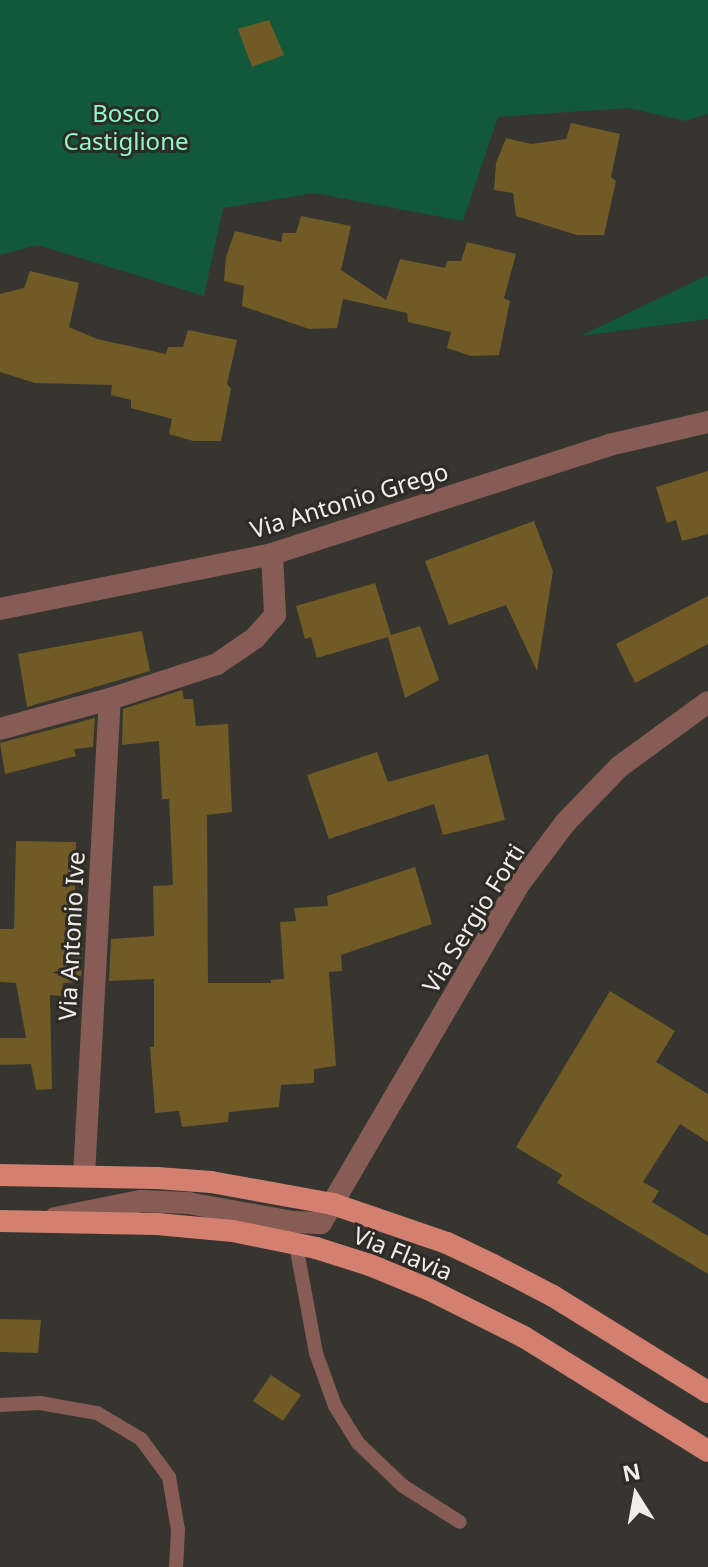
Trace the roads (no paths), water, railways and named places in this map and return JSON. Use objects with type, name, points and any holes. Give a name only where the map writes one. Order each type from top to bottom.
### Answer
[{"type":"main road","name":"Via Flavia","points":[[0,1175],[211,1182],[333,1204],[447,1243],[493,1265],[553,1296],[708,1392]]},
{"type":"main road","name":"Via Flavia","points":[[0,1221],[172,1225],[233,1231],[370,1265],[476,1312],[537,1345],[708,1451]]},
{"type":"street","name":"Via Antonio Grego","points":[[0,609],[272,554],[609,445],[708,422]]},
{"type":"street","points":[[0,729],[110,699],[217,664],[255,638],[275,615],[272,554]]},
{"type":"street","name":"Via Antonio Ive","points":[[84,1176],[110,699]]},
{"type":"street","name":"Via Sergio Forti","points":[[333,1204],[517,887],[565,823],[619,767],[708,702]]},
{"type":"street","name":"Via Flavia","points":[[42,1221],[141,1201],[202,1205],[312,1224],[321,1223],[333,1204]]},
{"type":"lane","points":[[296,1245],[316,1353],[335,1406],[358,1443],[403,1486],[460,1522]]},
{"type":"lane","points":[[0,1405],[40,1403],[97,1413],[141,1439],[169,1477],[178,1530],[176,1567]]},
{"type":"park label","name":"Bosco Castiglione","points":[[126,127]]}]
